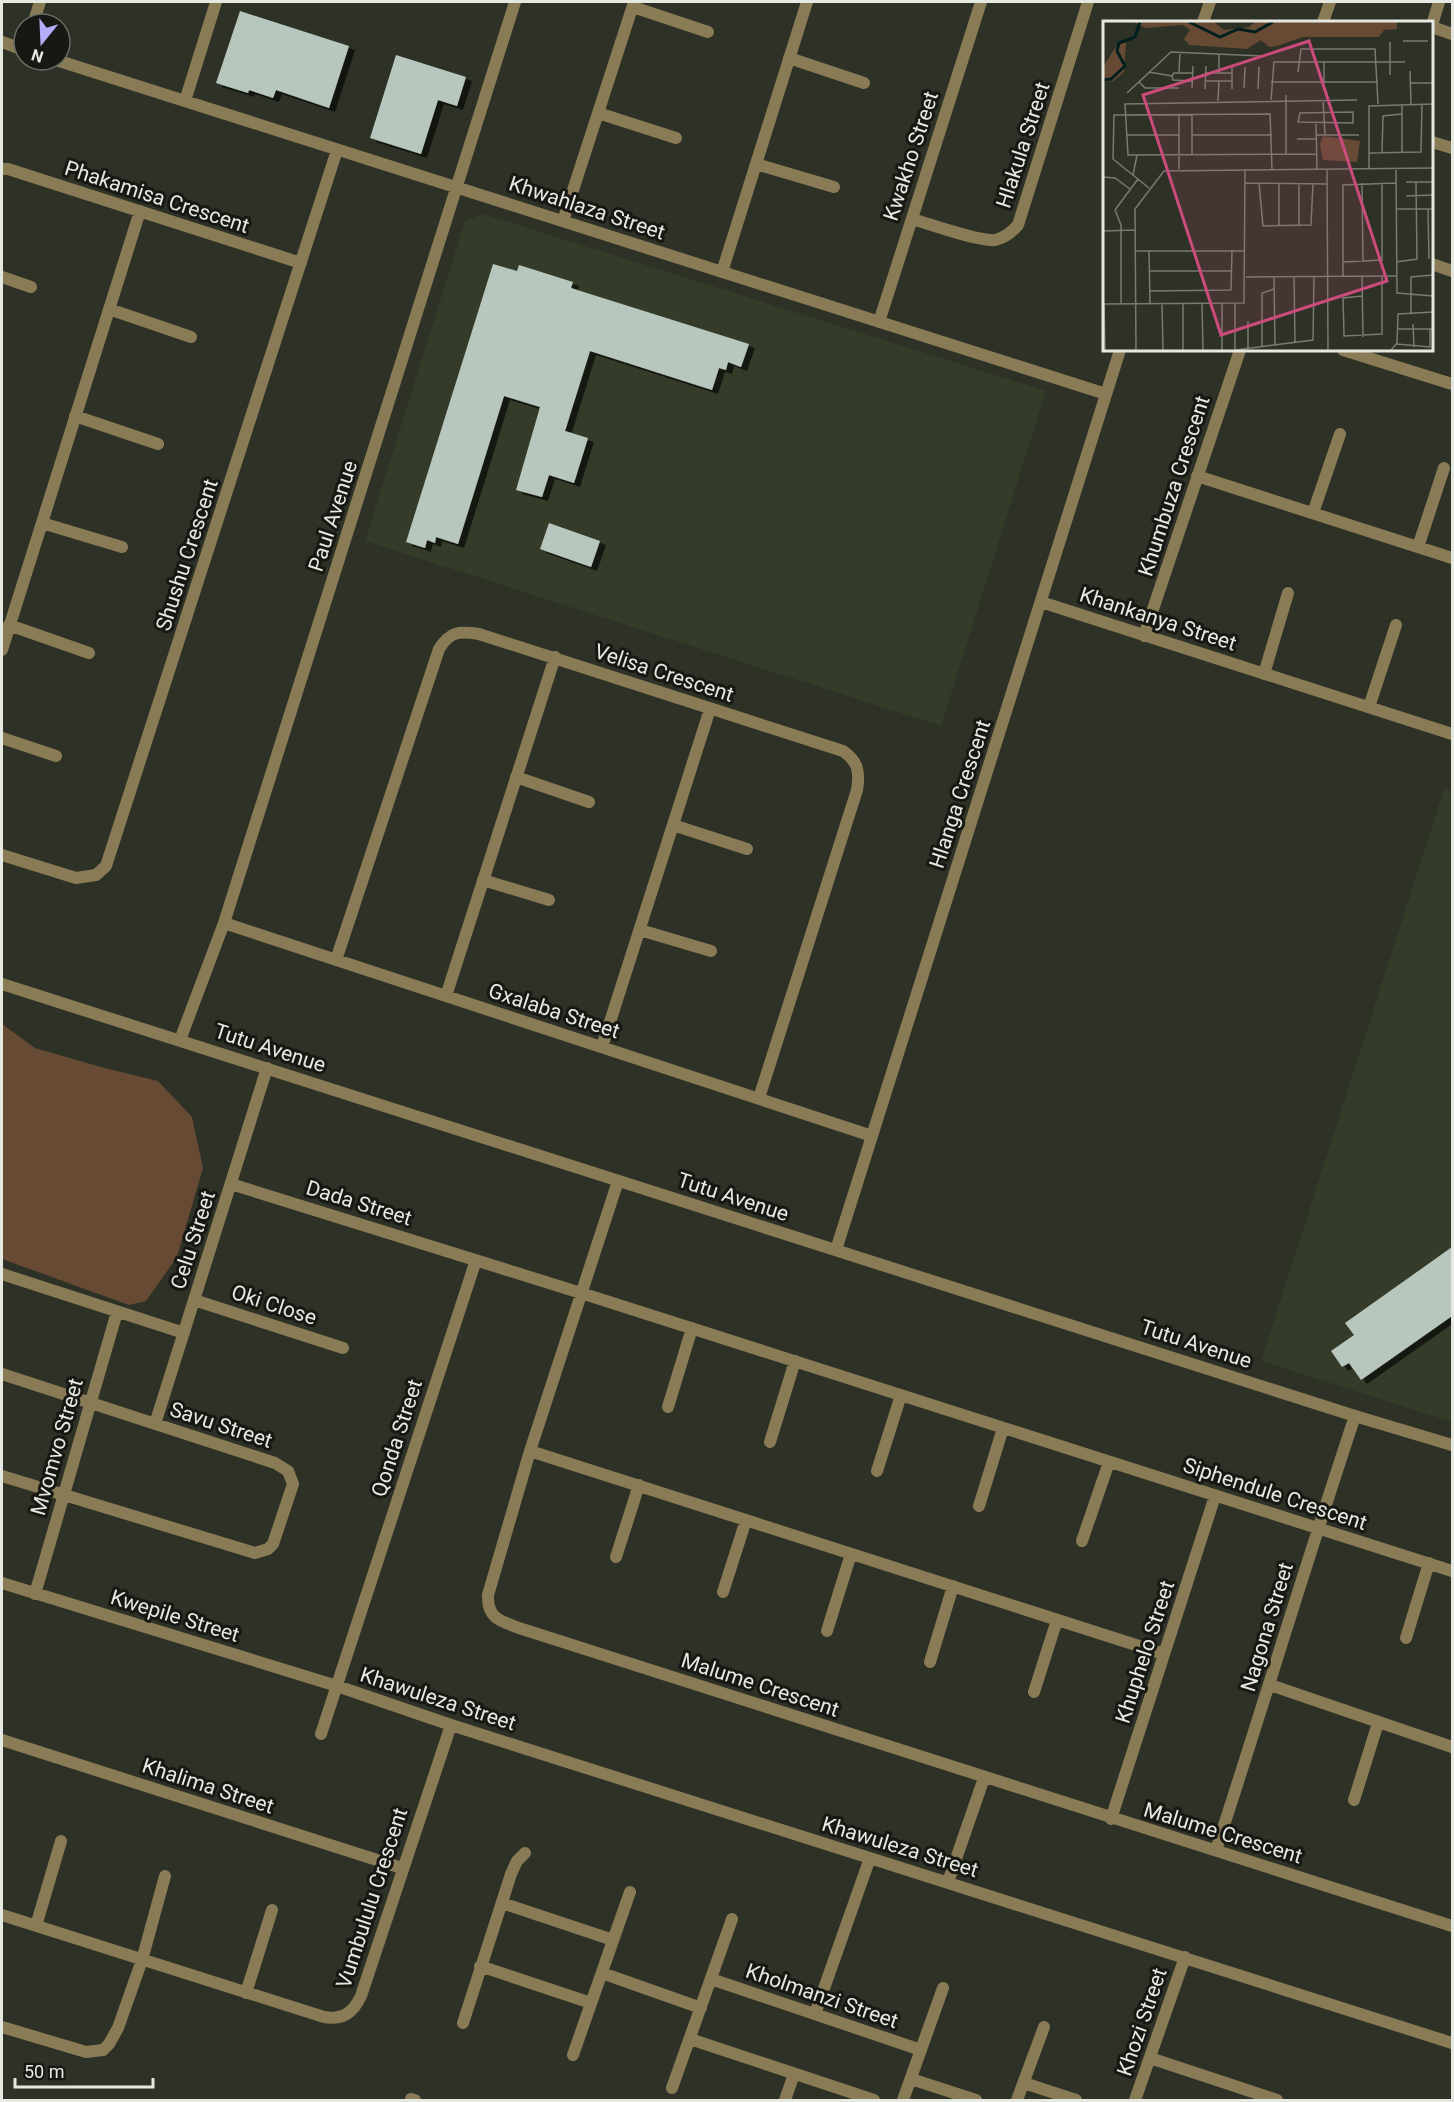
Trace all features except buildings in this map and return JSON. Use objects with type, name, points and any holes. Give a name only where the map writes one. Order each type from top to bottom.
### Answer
[{"type":"street","points":[[185,101],[216,2]]},
{"type":"street","name":"Paul Avenue","points":[[180,1040],[224,923],[515,2]]},
{"type":"street","points":[[722,272],[807,2]]},
{"type":"street","name":"Kwakho Street","points":[[879,322],[981,2]]},
{"type":"street","name":"Hlakula Street","points":[[912,219],[984,239],[997,240],[1014,230],[1018,225],[1088,2]]},
{"type":"street","points":[[1203,21],[1210,2]]},
{"type":"street","points":[[1323,21],[1330,2]]},
{"type":"street","points":[[1433,21],[1439,2]]},
{"type":"street","points":[[563,221],[633,4],[708,32]]},
{"type":"street","points":[[1433,27],[1452,34]]},
{"type":"street","points":[[789,58],[864,83]]},
{"type":"street","name":"Khwahlaza Street","points":[[72,65],[1106,394]]},
{"type":"street","points":[[598,113],[676,138]]},
{"type":"street","points":[[1433,143],[1452,148]]},
{"type":"street","name":"Shushu Crescent","points":[[2,855],[76,878],[96,875],[106,866],[337,150]]},
{"type":"street","points":[[756,164],[834,187]]},
{"type":"street","name":"Phakamisa Crescent","points":[[2,169],[301,263]]},
{"type":"street","points":[[2,650],[140,212]]},
{"type":"street","points":[[1433,265],[1452,271]]},
{"type":"street","points":[[2,277],[31,287]]},
{"type":"street","points":[[109,309],[191,337]]},
{"type":"street","name":"Hlanga Crescent","points":[[836,1250],[1120,351]]},
{"type":"street","name":"Khumbuza Crescent","points":[[1144,636],[1240,351]]},
{"type":"street","points":[[1347,351],[1452,384]]},
{"type":"street","points":[[75,417],[158,444]]},
{"type":"street","points":[[1313,513],[1340,434]]},
{"type":"street","points":[[1418,547],[1444,468]]},
{"type":"street","points":[[1197,476],[1452,558]]},
{"type":"street","points":[[42,523],[122,547]]},
{"type":"street","points":[[1263,674],[1288,593]]},
{"type":"street","name":"Khankanya Street","points":[[1041,602],[1452,734]]},
{"type":"street","points":[[1369,707],[1396,625]]},
{"type":"street","points":[[9,626],[89,653]]},
{"type":"street","name":"Velisa Crescent","points":[[336,960],[435,660],[444,640],[454,634],[471,633],[555,657],[843,751],[851,757],[859,770],[857,790],[759,1098]]},
{"type":"street","points":[[446,996],[555,657]]},
{"type":"street","points":[[602,1047],[710,709]]},
{"type":"street","points":[[2,738],[56,756]]},
{"type":"street","points":[[516,777],[589,802]]},
{"type":"street","points":[[673,825],[747,849]]},
{"type":"street","points":[[483,880],[549,900]]},
{"type":"street","name":"Gxalaba Street","points":[[224,923],[872,1136]]},
{"type":"street","points":[[640,930],[711,951]]},
{"type":"street","name":"Tutu Avenue","points":[[2,984],[1354,1416],[1452,1445]]},
{"type":"street","name":"Celu Street","points":[[155,1424],[267,1068]]},
{"type":"street","name":"Malume Crescent","points":[[618,1181],[530,1451],[488,1595],[487,1605],[495,1617],[530,1632],[1452,1926]]},
{"type":"street","name":"Dada Street","points":[[231,1184],[476,1260]]},
{"type":"street","points":[[476,1260],[581,1293]]},
{"type":"street","name":"Qonda Street","points":[[321,1734],[476,1260]]},
{"type":"street","points":[[2,1274],[184,1333]]},
{"type":"street","name":"Siphendule Crescent","points":[[581,1293],[1452,1571]]},
{"type":"street","name":"Oki Close","points":[[194,1300],[343,1348]]},
{"type":"street","name":"Mvomvo Street","points":[[35,1594],[117,1312]]},
{"type":"street","points":[[669,1407],[692,1328]]},
{"type":"street","points":[[770,1442],[795,1361]]},
{"type":"street","name":"Savu Street","points":[[2,1374],[275,1463],[288,1472],[293,1484],[273,1544],[268,1549],[255,1553],[2,1476]]},
{"type":"street","points":[[877,1471],[901,1395]]},
{"type":"street","name":"Nagona Street","points":[[1216,1850],[1354,1416]]},
{"type":"street","points":[[979,1506],[1004,1428]]},
{"type":"street","points":[[530,1451],[1164,1654]]},
{"type":"street","points":[[1082,1541],[1109,1462]]},
{"type":"street","points":[[616,1557],[639,1485]]},
{"type":"street","name":"Khuphelo Street","points":[[1112,1819],[1215,1496]]},
{"type":"street","points":[[723,1592],[746,1520]]},
{"type":"street","points":[[827,1631],[851,1554]]},
{"type":"street","points":[[1406,1638],[1428,1563]]},
{"type":"street","name":"Kwepile Street","points":[[2,1583],[337,1686]]},
{"type":"street","points":[[930,1662],[954,1586]]},
{"type":"street","points":[[1034,1692],[1057,1620]]},
{"type":"street","points":[[1270,1685],[1452,1747]]},
{"type":"street","name":"Khawuleza Street","points":[[337,1686],[451,1725],[1452,2043]]},
{"type":"street","points":[[1354,1800],[1378,1723]]},
{"type":"street","name":"Vumbululu Crescent","points":[[2,1915],[246,1993],[331,2018],[344,2016],[352,2011],[361,1996],[451,1725]]},
{"type":"street","name":"Khalima Street","points":[[2,1740],[402,1868]]},
{"type":"street","points":[[948,1882],[984,1778]]},
{"type":"street","points":[[36,1926],[62,1841]]},
{"type":"street","points":[[464,2023],[480,1966],[514,1867],[525,1853]]},
{"type":"street","points":[[815,2014],[870,1858]]},
{"type":"street","points":[[2,2027],[77,2051],[103,2049],[114,2038],[142,1960],[165,1876]]},
{"type":"street","points":[[573,2055],[630,1892]]},
{"type":"street","points":[[502,1903],[613,1940]]},
{"type":"street","points":[[246,1993],[272,1910]]},
{"type":"street","name":"Kholmanzi Street","points":[[672,2088],[732,1918]]},
{"type":"street","name":"Khozi Street","points":[[1135,2100],[1185,1957]]},
{"type":"street","points":[[480,1966],[591,2004]]},
{"type":"street","points":[[602,1973],[701,2008]]},
{"type":"street","name":"Kholmanzi Street","points":[[711,1979],[921,2050]]},
{"type":"street","name":"Kholmanzi Street","points":[[903,2100],[943,1988]]},
{"type":"street","points":[[1017,2100],[1044,2027]]},
{"type":"street","points":[[690,2039],[874,2100]]},
{"type":"street","points":[[1150,2058],[1277,2100]]},
{"type":"street","points":[[785,2100],[794,2074]]},
{"type":"street","points":[[911,2079],[976,2100]]},
{"type":"street","points":[[1023,2083],[1076,2100]]},
{"type":"shaded area","points":[[483,214],[1046,391],[941,726],[365,541],[465,221]]},
{"type":"shaded area","points":[[1444,789],[1452,791],[1452,1422],[1261,1361]]},
{"type":"shaded area","points":[[2,1024],[35,1048],[158,1081],[192,1117],[203,1168],[177,1257],[146,1301],[129,1305],[2,1259]]}]
